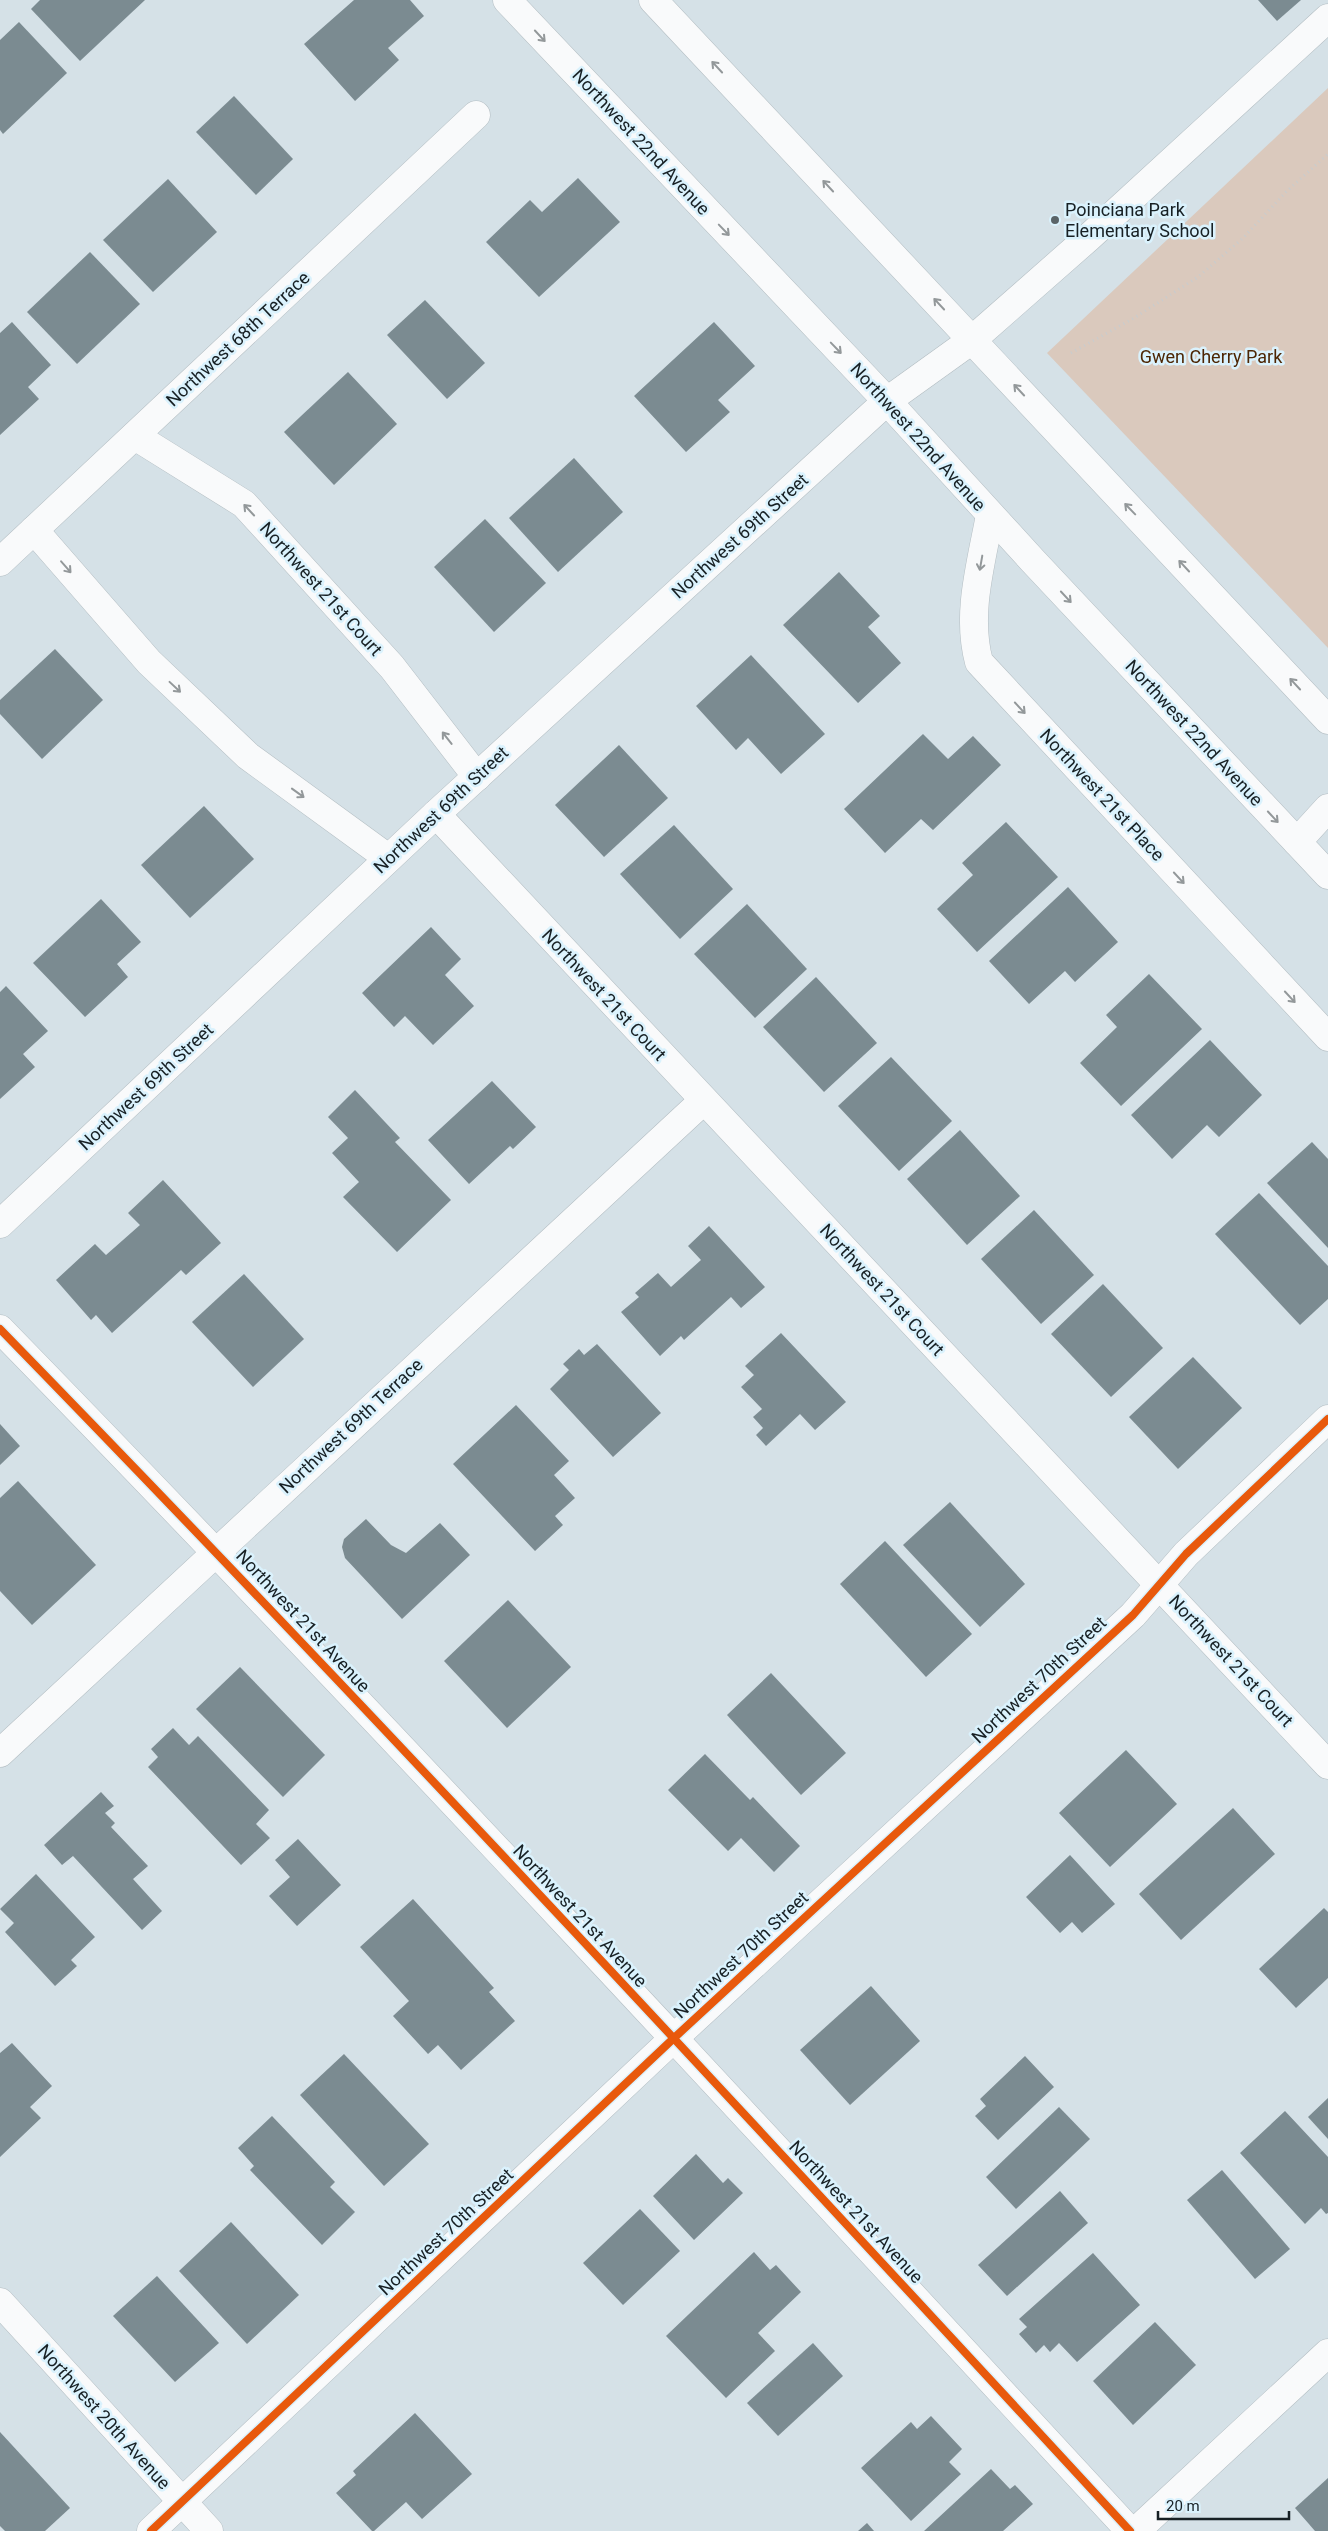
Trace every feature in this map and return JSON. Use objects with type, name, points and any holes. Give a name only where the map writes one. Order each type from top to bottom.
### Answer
[{"type":"street","name":"Northwest 22nd Avenue","points":[[507,0],[887,401],[990,515],[1328,875]]},
{"type":"street","points":[[653,0],[1328,720]]},
{"type":"street","name":"Northwest 69th Street","points":[[0,1224],[388,858],[887,401],[972,340],[1088,238],[1328,18]]},
{"type":"street","name":"Northwest 68th Terrace","points":[[0,562],[476,115]]},
{"type":"street","name":"Northwest 21st Court","points":[[134,436],[244,504],[392,667],[477,777]]},
{"type":"street","name":"Northwest 21st Place","points":[[990,515],[973,612],[974,641],[980,662],[1328,1037]]},
{"type":"street","points":[[34,530],[149,662],[248,756],[388,858]]},
{"type":"street","points":[[1297,842],[1328,808]]},
{"type":"street","name":"Northwest 21st Court","points":[[436,814],[703,1101],[1328,1765]]},
{"type":"street","name":"Northwest 69th Terrace","points":[[0,1753],[216,1550],[703,1101]]},
{"type":"street","name":"Northwest 21st Avenue","points":[[0,1329],[216,1550],[674,2038],[1130,2531]]},
{"type":"street","name":"Northwest 70th Street","points":[[151,2531],[674,2038],[1133,1614],[1186,1554],[1328,1419]]},
{"type":"street","name":"Northwest 20th Avenue","points":[[0,2302],[209,2531]]},
{"type":"street","points":[[1136,2531],[1328,2353]]},
{"type":"path","points":[[1071,354],[1134,318],[1198,277],[1243,238],[1286,192],[1328,154]]},
{"type":"green space","name":"Gwen Cherry Park","points":[[1328,88],[1328,648],[1047,353]]},
{"type":"building","points":[[40,0],[145,0],[80,61],[31,9]]},
{"type":"building","points":[[354,0],[410,0],[424,16],[388,48],[399,60],[355,101],[304,44]]},
{"type":"building","points":[[1258,0],[1301,0],[1277,21]]},
{"type":"building","points":[[19,22],[67,73],[3,134],[0,130],[0,40]]},
{"type":"building","points":[[234,96],[293,159],[256,195],[196,132]]},
{"type":"building","points":[[578,178],[620,222],[539,297],[486,242],[530,200],[542,212]]},
{"type":"building","points":[[168,179],[217,232],[153,292],[103,240]]},
{"type":"building","points":[[90,252],[140,304],[77,364],[27,312]]},
{"type":"building","points":[[425,300],[485,363],[447,399],[387,335]]},
{"type":"building","points":[[12,322],[51,365],[28,387],[39,399],[0,435],[0,333]]},
{"type":"building","points":[[714,322],[755,366],[718,400],[730,412],[686,452],[634,396]]},
{"type":"building","points":[[348,372],[397,424],[334,485],[284,432]]},
{"type":"building","points":[[574,458],[623,512],[558,572],[509,518]]},
{"type":"building","points":[[485,519],[546,583],[494,632],[434,567]]},
{"type":"building","points":[[839,572],[880,616],[868,627],[901,663],[858,703],[783,625]]},
{"type":"building","points":[[55,649],[103,700],[42,759],[0,714],[0,700]]},
{"type":"building","points":[[751,655],[825,734],[781,774],[748,738],[736,750],[696,706]]},
{"type":"building","points":[[923,734],[948,759],[973,736],[1001,765],[933,830],[921,819],[885,853],[844,809]]},
{"type":"building","points":[[619,745],[668,798],[604,857],[555,805]]},
{"type":"building","points":[[204,806],[254,859],[190,918],[141,865]]},
{"type":"building","points":[[1006,822],[1058,877],[977,952],[937,909],[973,875],[962,863]]},
{"type":"building","points":[[674,825],[733,889],[680,939],[620,874]]},
{"type":"building","points":[[1068,887],[1118,942],[1075,982],[1065,971],[1029,1004],[989,961]]},
{"type":"building","points":[[101,899],[141,942],[117,964],[128,977],[85,1017],[33,963]]},
{"type":"building","points":[[747,904],[807,969],[755,1018],[694,954]]},
{"type":"building","points":[[431,927],[461,959],[445,975],[474,1006],[433,1045],[405,1016],[394,1027],[362,993]]},
{"type":"building","points":[[1149,974],[1202,1029],[1121,1106],[1080,1063],[1117,1027],[1106,1015]]},
{"type":"building","points":[[816,977],[877,1043],[824,1092],[763,1027]]},
{"type":"building","points":[[6,986],[48,1031],[23,1054],[35,1067],[0,1099],[0,992]]},
{"type":"building","points":[[1210,1040],[1262,1095],[1219,1137],[1207,1125],[1172,1159],[1131,1115]]},
{"type":"building","points":[[891,1057],[952,1121],[899,1171],[838,1106]]},
{"type":"building","points":[[492,1081],[536,1127],[513,1149],[510,1146],[469,1184],[428,1140]]},
{"type":"building","points":[[355,1090],[400,1138],[395,1142],[451,1200],[397,1252],[343,1197],[359,1182],[332,1153],[348,1138],[328,1117]]},
{"type":"building","points":[[960,1130],[1020,1196],[967,1245],[907,1179]]},
{"type":"building","points":[[1312,1142],[1328,1159],[1328,1248],[1267,1183]]},
{"type":"building","points":[[163,1180],[221,1243],[186,1275],[181,1270],[112,1333],[96,1315],[91,1320],[56,1280],[95,1244],[106,1255],[140,1225],[128,1213]]},
{"type":"building","points":[[1259,1193],[1328,1266],[1328,1299],[1300,1325],[1215,1234]]},
{"type":"building","points":[[1034,1210],[1094,1275],[1041,1324],[981,1259]]},
{"type":"building","points":[[709,1226],[765,1287],[741,1308],[731,1297],[684,1340],[681,1336],[660,1356],[621,1312],[639,1297],[635,1293],[658,1273],[671,1287],[701,1260],[688,1246]]},
{"type":"building","points":[[244,1274],[304,1339],[253,1387],[192,1322]]},
{"type":"building","points":[[1103,1284],[1163,1348],[1111,1397],[1051,1334]]},
{"type":"building","points":[[781,1333],[846,1402],[815,1430],[800,1414],[766,1446],[756,1435],[763,1428],[753,1417],[762,1409],[741,1387],[754,1375],[745,1366]]},
{"type":"building","points":[[597,1344],[661,1413],[613,1457],[550,1389],[569,1370],[563,1364],[579,1349],[584,1355]]},
{"type":"building","points":[[1193,1357],[1242,1408],[1178,1469],[1129,1417]]},
{"type":"building","points":[[516,1405],[569,1461],[554,1475],[575,1498],[555,1516],[563,1525],[535,1551],[453,1464]]},
{"type":"building","points":[[0,1424],[20,1446],[0,1465]]},
{"type":"building","points":[[18,1481],[96,1565],[32,1625],[0,1591],[0,1498]]},
{"type":"building","points":[[950,1502],[1025,1584],[980,1627],[903,1545]]},
{"type":"building","points":[[366,1519],[391,1545],[406,1553],[440,1523],[470,1555],[402,1619],[345,1558],[342,1547],[344,1539]]},
{"type":"building","points":[[885,1541],[972,1634],[926,1677],[840,1584]]},
{"type":"building","points":[[508,1600],[571,1667],[507,1728],[444,1661]]},
{"type":"building","points":[[240,1667],[325,1755],[283,1797],[196,1709]]},
{"type":"building","points":[[771,1673],[846,1753],[801,1795],[727,1715]]},
{"type":"building","points":[[173,1728],[189,1745],[198,1736],[269,1810],[256,1824],[270,1838],[241,1865],[148,1767],[158,1757],[151,1749]]},
{"type":"building","points":[[1126,1750],[1177,1804],[1110,1867],[1059,1813]]},
{"type":"building","points":[[705,1754],[750,1800],[753,1797],[800,1846],[774,1872],[741,1838],[728,1851],[668,1790]]},
{"type":"building","points":[[101,1792],[114,1806],[105,1813],[115,1823],[111,1827],[148,1866],[133,1879],[162,1911],[142,1930],[73,1856],[62,1865],[44,1845]]},
{"type":"building","points":[[1233,1808],[1275,1854],[1181,1940],[1139,1894]]},
{"type":"building","points":[[298,1839],[341,1885],[297,1926],[269,1896],[290,1877],[275,1860]]},
{"type":"building","points":[[1070,1855],[1115,1904],[1082,1933],[1072,1922],[1060,1933],[1026,1897]]},
{"type":"building","points":[[36,1874],[95,1937],[71,1960],[77,1966],[55,1986],[5,1932],[14,1923],[0,1909]]},
{"type":"building","points":[[413,1899],[494,1988],[489,1992],[515,2021],[461,2070],[438,2045],[428,2054],[393,2016],[409,2001],[360,1947]]},
{"type":"building","points":[[1324,1908],[1328,1912],[1328,1978],[1296,2008],[1259,1969]]},
{"type":"building","points":[[871,1986],[920,2041],[850,2105],[800,2050]]},
{"type":"building","points":[[12,2043],[52,2086],[30,2107],[41,2118],[0,2157],[0,2053]]},
{"type":"building","points":[[344,2054],[429,2144],[384,2186],[300,2095]]},
{"type":"building","points":[[1025,2056],[1054,2087],[998,2140],[975,2116],[986,2106],[980,2099]]},
{"type":"building","points":[[1328,2098],[1328,2139],[1308,2117]]},
{"type":"building","points":[[1059,2107],[1090,2139],[1016,2209],[986,2177]]},
{"type":"building","points":[[1285,2111],[1328,2157],[1328,2213],[1326,2214],[1321,2208],[1305,2224],[1240,2153]]},
{"type":"building","points":[[272,2116],[335,2182],[330,2187],[355,2212],[322,2245],[250,2170],[254,2166],[238,2148]]},
{"type":"building","points":[[696,2154],[723,2183],[728,2178],[743,2193],[694,2240],[653,2196]]},
{"type":"building","points":[[1222,2170],[1290,2249],[1255,2279],[1187,2200]]},
{"type":"building","points":[[1060,2191],[1088,2223],[1007,2296],[978,2265]]},
{"type":"building","points":[[640,2209],[680,2251],[623,2305],[583,2263]]},
{"type":"building","points":[[231,2222],[299,2295],[247,2344],[179,2271]]},
{"type":"building","points":[[754,2252],[770,2270],[776,2265],[801,2292],[758,2333],[775,2351],[726,2398],[666,2336]]},
{"type":"building","points":[[1093,2253],[1140,2305],[1077,2362],[1059,2343],[1050,2352],[1044,2345],[1036,2353],[1019,2334],[1027,2327],[1019,2319]]},
{"type":"building","points":[[157,2276],[219,2343],[175,2382],[113,2316]]},
{"type":"building","points":[[1155,2322],[1196,2365],[1133,2425],[1093,2381]]},
{"type":"building","points":[[813,2343],[843,2376],[778,2436],[747,2403]]},
{"type":"building","points":[[415,2413],[472,2474],[422,2519],[406,2502],[372,2531],[336,2493],[356,2475],[353,2471]]},
{"type":"building","points":[[931,2416],[962,2449],[949,2462],[961,2474],[911,2521],[861,2468],[911,2422],[917,2429]]},
{"type":"building","points":[[0,2432],[70,2508],[45,2531],[5,2531],[0,2526]]},
{"type":"building","points":[[991,2469],[1010,2489],[1015,2485],[1033,2504],[1003,2531],[924,2531]]},
{"type":"building","points":[[1328,2478],[1328,2531],[1315,2531],[1295,2508]]},
{"type":"building","points":[[867,2523],[874,2531],[858,2531]]},
{"type":"cycle path","points":[[0,1329],[144,1477],[428,1776],[710,2077],[1130,2531]]},
{"type":"cycle path","points":[[151,2531],[674,2038],[1133,1615],[1186,1554],[1328,1419]]},
{"type":"place","name":"Poinciana Park Elementary School","points":[[1055,220]]}]
